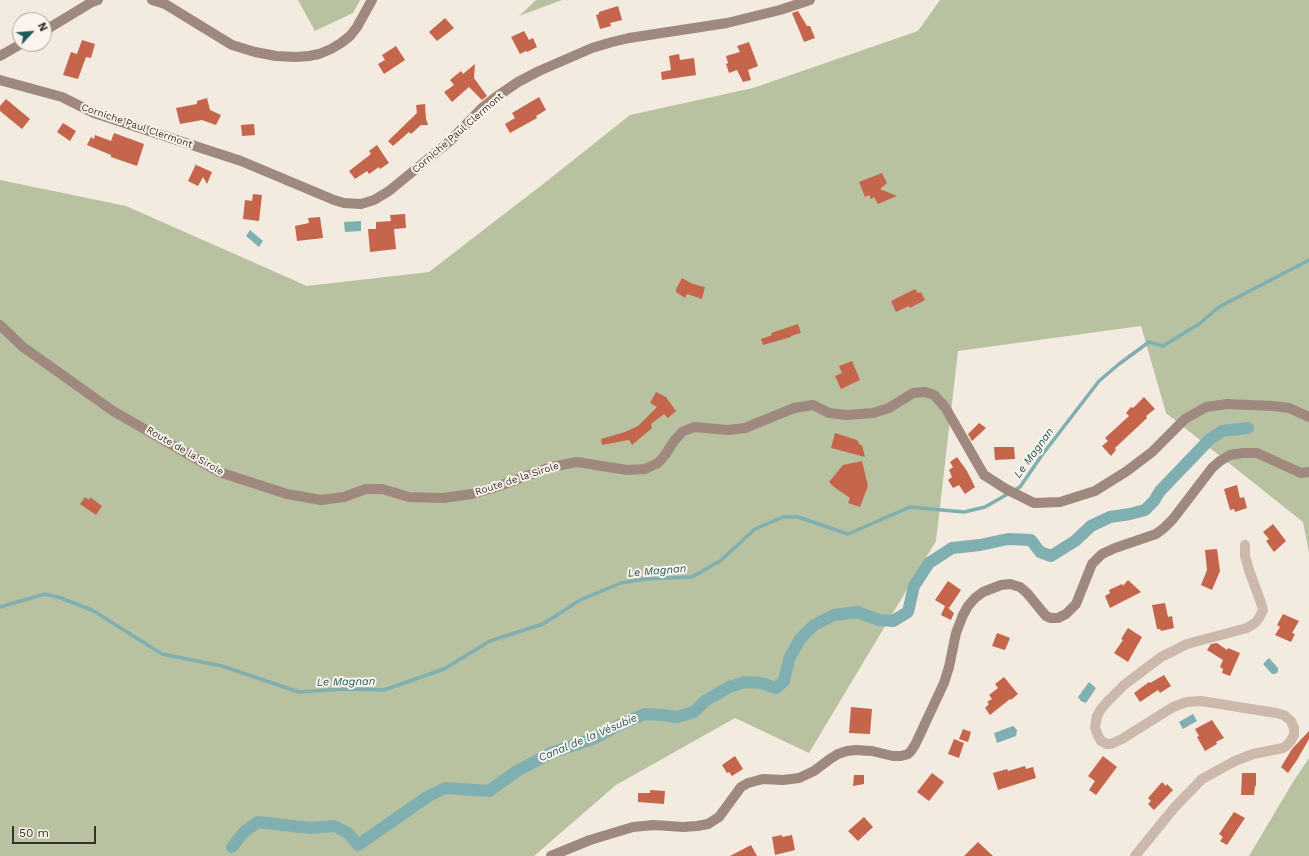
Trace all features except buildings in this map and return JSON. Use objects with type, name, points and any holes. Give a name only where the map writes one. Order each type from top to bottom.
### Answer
[{"type":"street","points":[[52,26],[92,2],[98,0]]},
{"type":"street","points":[[152,0],[165,4],[232,46],[276,56],[296,57],[319,54],[341,43],[350,36],[357,27],[372,0]]},
{"type":"street","name":"Corniche Paul Clermont","points":[[0,80],[62,98],[94,113],[241,161],[334,200],[344,203],[361,204],[374,200],[402,181],[450,141],[482,108],[496,97],[518,82],[552,65],[592,48],[612,42],[727,23],[780,10],[810,0]]},
{"type":"street","points":[[0,56],[12,49]]},
{"type":"street","name":"Route de la Sirole","points":[[0,325],[23,347],[114,411],[219,472],[287,494],[321,500],[344,497],[366,489],[382,489],[409,496],[443,498],[472,494],[551,467],[577,462],[627,470],[645,469],[658,463],[682,432],[694,427],[728,430],[744,428],[794,408],[813,405],[829,413],[847,415],[873,413],[889,408],[913,393],[924,392],[934,395],[945,407],[984,475],[1006,489],[1034,503],[1060,502],[1095,491],[1127,471],[1152,452],[1185,419],[1206,407],[1227,404],[1273,406],[1289,408],[1309,417]]},
{"type":"street","points":[[551,856],[590,840],[634,827],[654,824],[683,827],[708,824],[718,817],[737,791],[748,783],[763,779],[783,780],[798,778],[814,771],[834,756],[847,751],[872,751],[893,756],[908,754],[915,745],[944,682],[949,667],[956,633],[963,615],[972,602],[983,592],[1001,585],[1010,584],[1020,587],[1027,593],[1046,616],[1058,618],[1066,614],[1076,604],[1092,564],[1102,554],[1156,534],[1164,528],[1173,520],[1212,468],[1230,455],[1257,453],[1301,473],[1309,472]]},
{"type":"street","points":[[1135,856],[1174,808],[1202,779],[1235,761],[1253,754],[1282,748],[1290,742],[1294,735],[1294,728],[1291,721],[1284,715],[1201,701],[1187,702],[1173,707],[1122,739],[1111,744],[1101,741],[1095,727],[1100,709],[1124,685],[1161,657],[1187,644],[1247,628],[1255,623],[1262,610],[1245,556],[1245,545]]},
{"type":"green space","points":[[298,0],[360,0],[353,13],[315,31]]},
{"type":"green space","points":[[536,0],[562,0],[519,16]]},
{"type":"green space","points":[[940,0],[1309,0],[1309,553],[1303,522],[1166,413],[1141,326],[958,351],[936,541],[809,753],[735,718],[616,785],[534,856],[0,856],[0,180],[126,206],[307,286],[429,272],[630,115],[753,88],[918,31]]},
{"type":"green space","points":[[1309,758],[1309,856],[1249,856],[1293,782]]},
{"type":"water","points":[[361,221],[361,231],[345,232],[344,222]]},
{"type":"water","points":[[250,230],[263,241],[259,247],[246,236]]},
{"type":"water","points":[[1269,658],[1278,668],[1278,672],[1275,674],[1272,674],[1263,664]]},
{"type":"water","points":[[1089,682],[1096,688],[1086,703],[1081,701],[1078,697]]},
{"type":"water","points":[[1193,714],[1197,721],[1183,729],[1179,722]]},
{"type":"water","points":[[1013,726],[1017,730],[1016,736],[997,743],[994,733]]},
{"type":"waterway","name":"Le Magnan","points":[[0,607],[45,594],[61,598],[92,610],[162,654],[222,666],[299,692],[344,689],[384,690],[444,669],[490,641],[543,624],[580,600],[621,583],[646,579],[692,577],[720,561],[755,529],[783,517],[798,517],[848,534],[910,507],[964,512],[985,507],[1020,487],[1042,455],[1099,381],[1119,364],[1149,342],[1163,346],[1199,324],[1219,307],[1309,260]]},
{"type":"waterway","name":"Canal de la Vésubie","points":[[232,847],[244,832],[258,822],[310,828],[334,826],[348,833],[358,845],[427,797],[445,788],[489,791],[517,771],[551,753],[595,738],[621,724],[645,714],[677,717],[694,712],[705,701],[729,687],[745,682],[761,683],[776,688],[784,681],[789,659],[800,639],[814,625],[834,615],[857,612],[879,620],[893,621],[908,612],[914,586],[929,563],[952,548],[980,545],[1008,539],[1031,540],[1040,552],[1051,556],[1075,541],[1091,526],[1110,517],[1145,510],[1154,501],[1160,491],[1209,440],[1222,431],[1248,428]]}]
